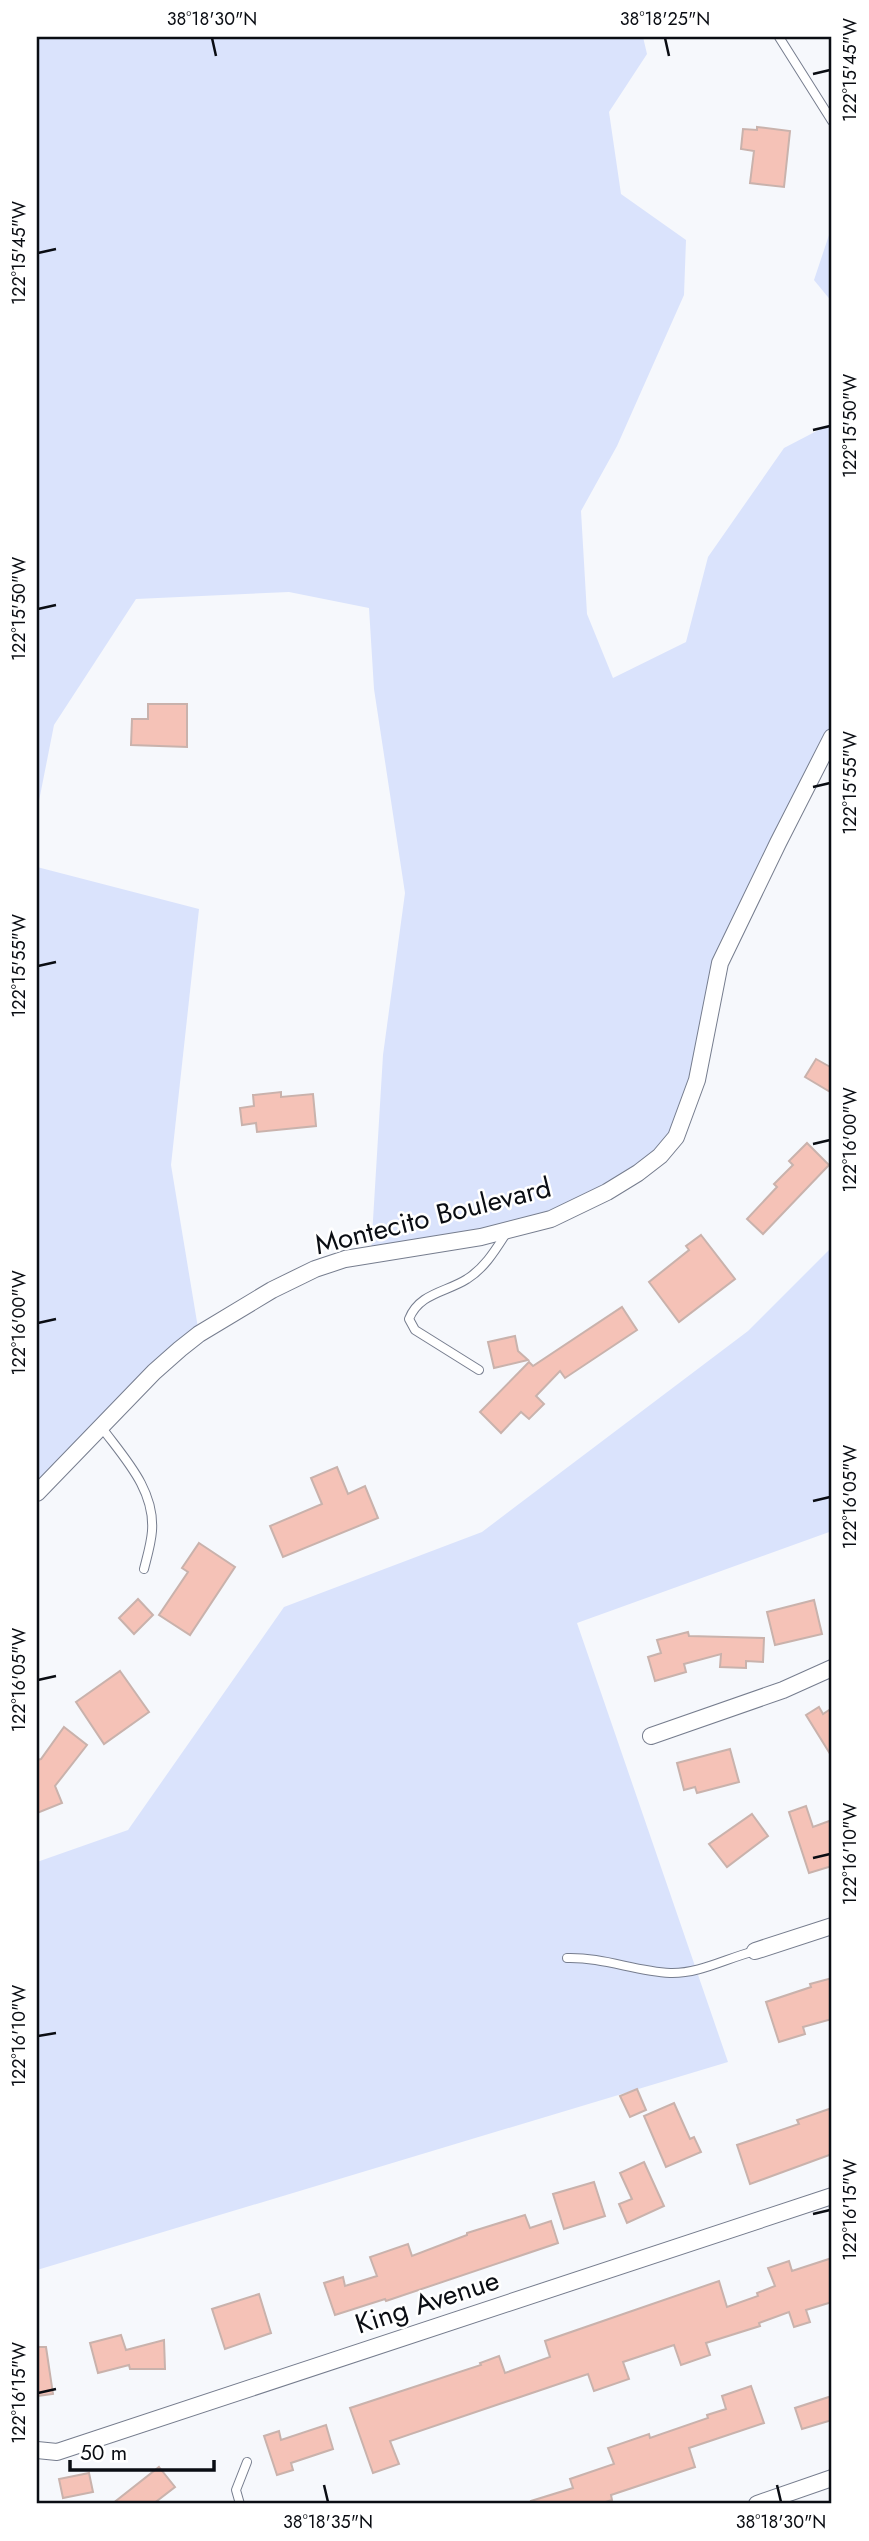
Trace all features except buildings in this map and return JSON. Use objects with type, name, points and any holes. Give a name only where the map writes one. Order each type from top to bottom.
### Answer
[{"type":"street","name":"Montecito Boulevard","points":[[37,1493],[154,1372],[180,1349],[199,1334],[272,1290],[315,1269],[345,1259],[509,1230],[551,1219],[607,1192],[660,1156],[676,1137],[697,1080],[720,963],[832,737]]},
{"type":"street","points":[[651,1736],[783,1690],[832,1668]]},
{"type":"street","points":[[755,1951],[832,1926]]},
{"type":"street","name":"King Avenue","points":[[37,2450],[57,2452],[832,2196]]},
{"type":"street","points":[[757,2504],[832,2478]]},
{"type":"lane","points":[[779,37],[832,121]]},
{"type":"lane","points":[[479,1370],[415,1330],[409,1319],[410,1314],[426,1297],[468,1279],[486,1263],[509,1230]]},
{"type":"lane","points":[[102,1428],[130,1465],[150,1499],[152,1531],[144,1569]]},
{"type":"lane","points":[[567,1958],[586,1957],[672,1973],[689,1972],[755,1951]]},
{"type":"lane","points":[[240,2504],[236,2490],[247,2462]]},
{"type":"shaded area","points":[[37,37],[643,37],[647,54],[609,112],[621,194],[686,240],[684,295],[617,446],[581,511],[587,614],[613,678],[686,642],[708,557],[784,448],[832,423],[832,737],[720,963],[697,1080],[660,1156],[551,1219],[371,1253],[383,1055],[405,893],[374,689],[369,608],[289,592],[136,599],[54,725],[37,811]]},
{"type":"shaded area","points":[[832,226],[832,302],[814,280]]},
{"type":"shaded area","points":[[37,867],[199,909],[171,1165],[199,1334],[37,1493]]},
{"type":"shaded area","points":[[832,1247],[832,1531],[577,1623],[728,2062],[37,2270],[37,1862],[128,1830],[284,1607],[482,1532],[748,1331]]}]
